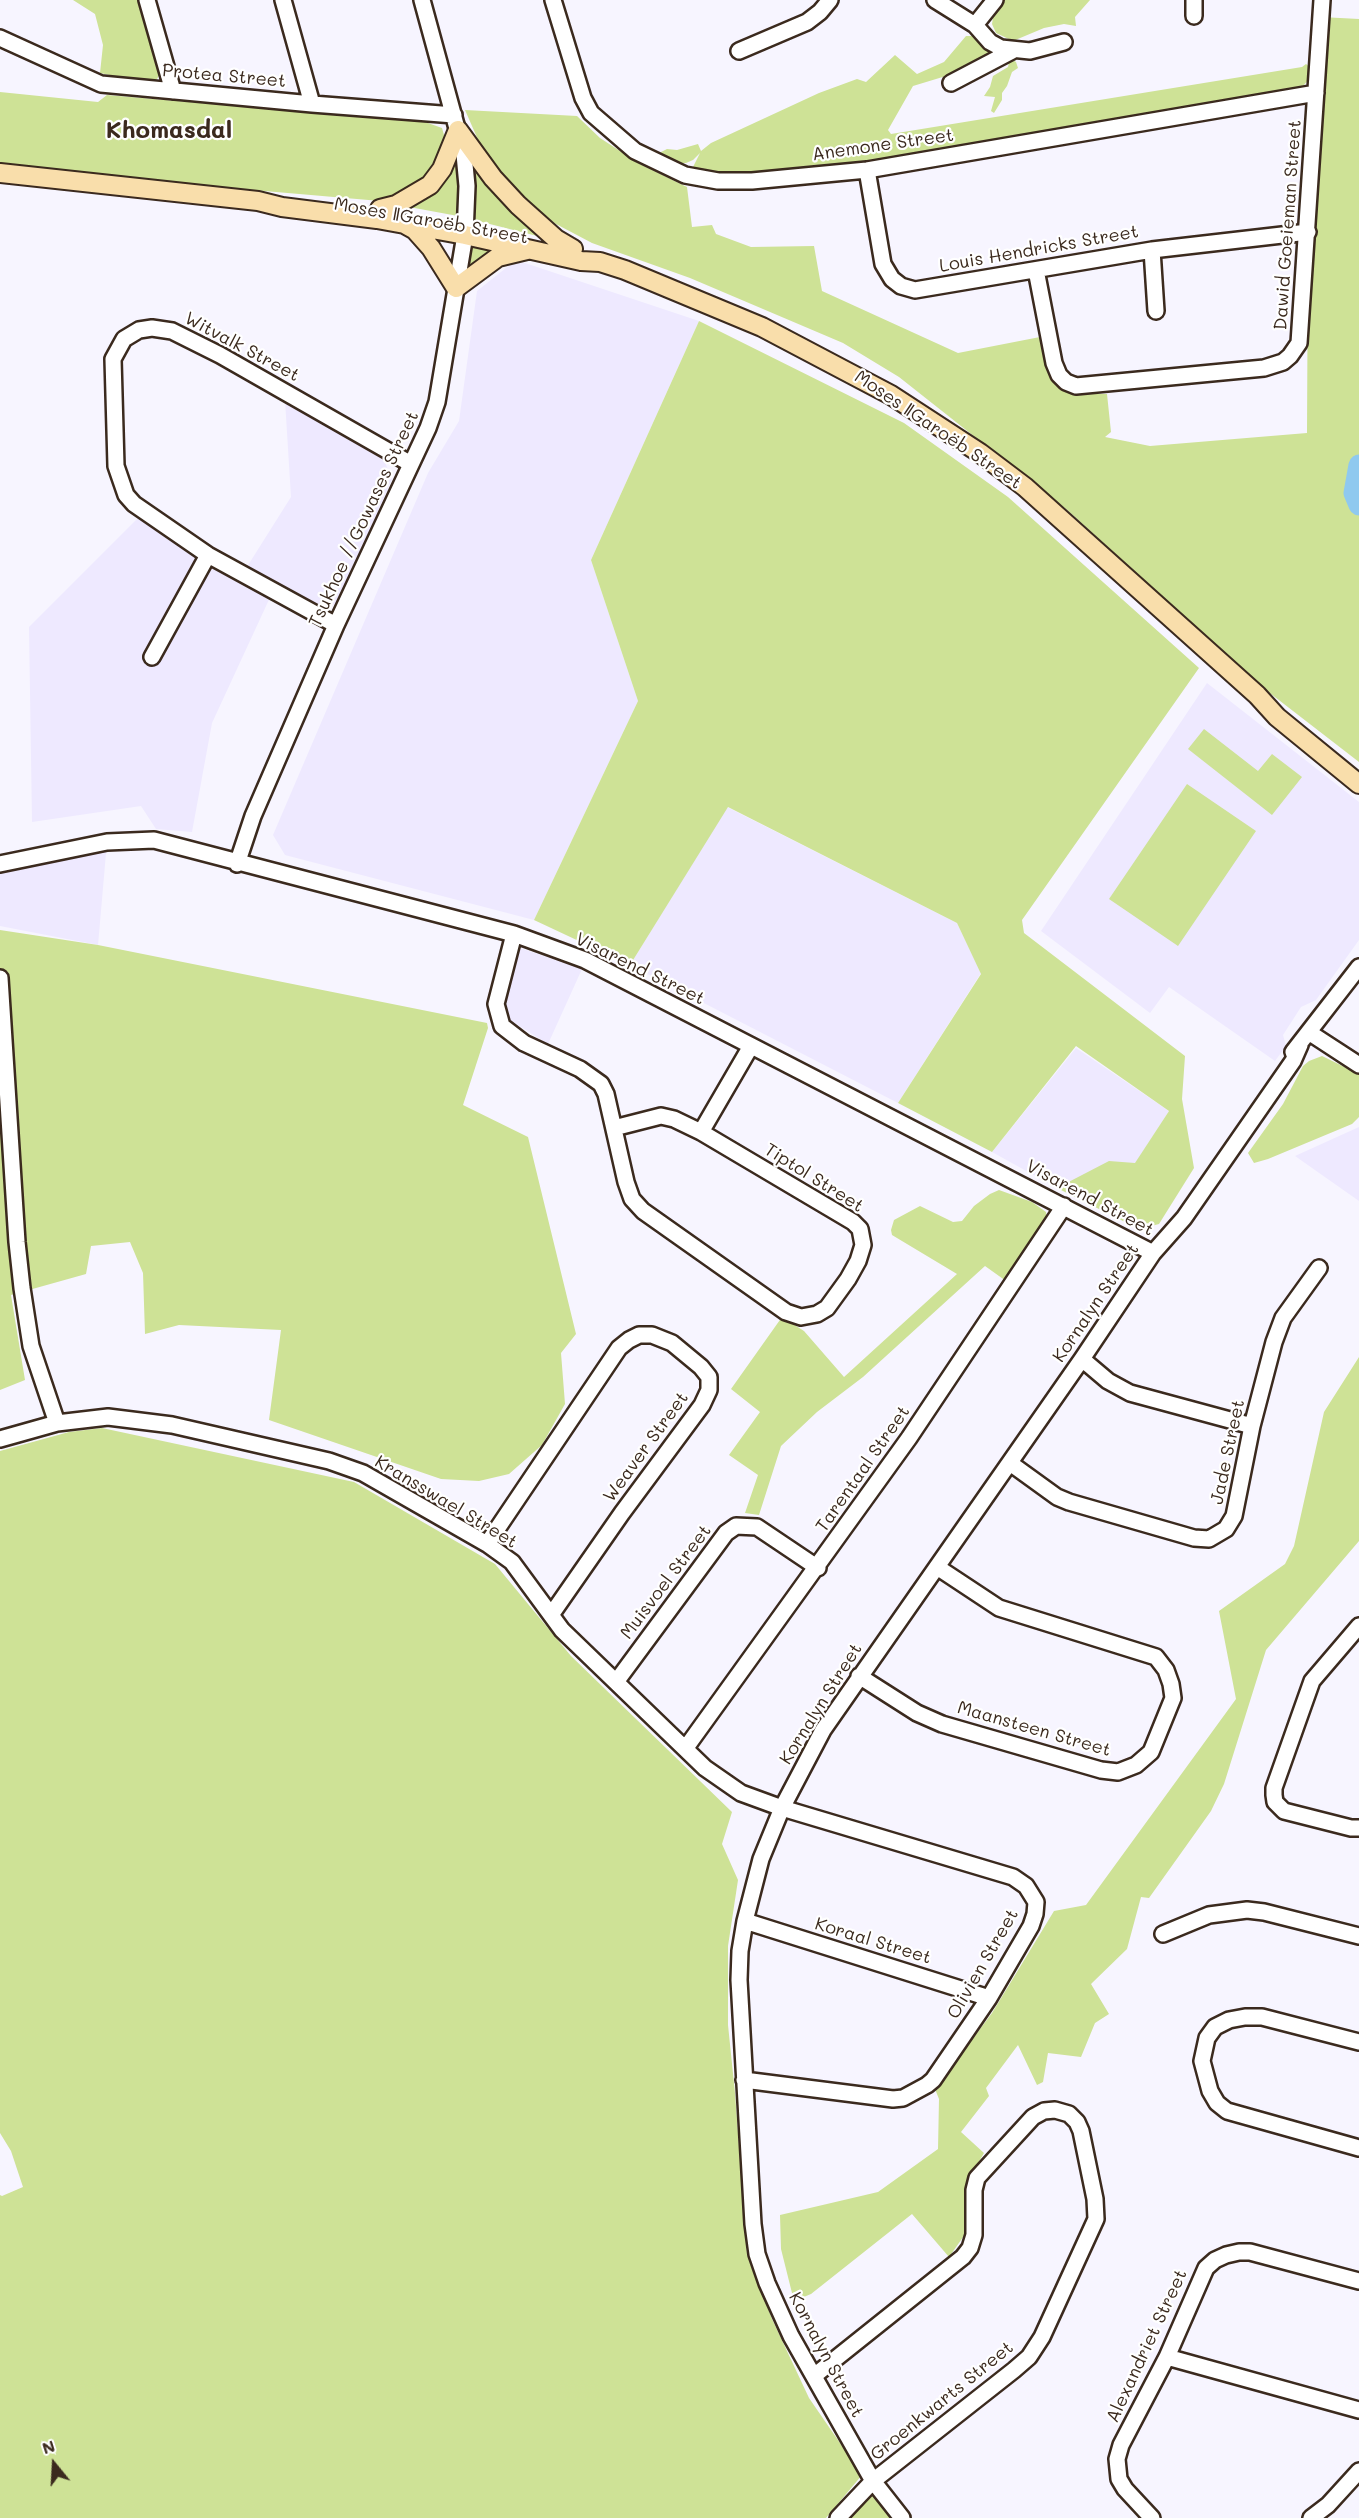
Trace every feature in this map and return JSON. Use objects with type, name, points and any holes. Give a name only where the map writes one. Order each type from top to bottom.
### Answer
[{"type":"main road","points":[[380,209],[396,205],[430,185],[442,169],[456,122]]},
{"type":"main road","points":[[456,122],[493,178],[518,205],[556,239],[573,249]]},
{"type":"main road","name":"Moses ǁGaroëb Street","points":[[0,173],[258,201],[282,207],[466,230],[573,249],[762,327],[891,395],[980,453],[1024,487],[1257,695],[1277,717],[1359,784]]},
{"type":"main road","name":"Moses ǁGaroëb Street","points":[[258,201],[283,198],[380,209],[581,261],[600,262]]},
{"type":"main road","points":[[405,224],[415,230],[431,248],[456,288],[498,257],[534,249]]},
{"type":"main road","name":"Moses ǁGaroëb Street","points":[[1257,695],[1283,710],[1359,772]]},
{"type":"street","points":[[147,0],[173,91]]},
{"type":"street","points":[[283,0],[312,104]]},
{"type":"street","name":"Tsukhoe //Gowases Street","points":[[237,864],[254,816],[336,625],[428,428],[437,402],[466,230],[465,162],[422,0]]},
{"type":"street","name":"Anemone Street","points":[[553,0],[583,98],[591,113],[635,151],[685,175],[718,181],[752,181],[867,170],[1316,93]]},
{"type":"street","points":[[739,51],[807,22],[830,0]]},
{"type":"street","points":[[935,0],[975,25],[990,42],[1012,51],[1030,51],[1064,42]]},
{"type":"street","points":[[975,25],[995,0]]},
{"type":"street","points":[[1194,0],[1194,16]]},
{"type":"street","name":"Dawid Goeieman Street","points":[[1036,270],[1054,363],[1059,375],[1066,382],[1076,386],[1264,368],[1283,362],[1299,343],[1322,0]]},
{"type":"street","name":"Protea Street","points":[[0,38],[101,84],[312,104],[456,122]]},
{"type":"street","points":[[951,82],[1012,51]]},
{"type":"street","name":"Louis Hendricks Street","points":[[867,170],[883,264],[891,279],[901,286],[915,290],[1152,250],[1308,232]]},
{"type":"street","points":[[1152,250],[1156,311]]},
{"type":"street","name":"Witvalk Street","points":[[336,625],[208,555],[135,504],[126,495],[116,466],[113,360],[124,339],[139,330],[152,327],[172,331],[220,355],[411,464]]},
{"type":"street","points":[[152,657],[208,555]]},
{"type":"street","name":"Visarend Street","points":[[0,864],[107,842],[129,839],[154,840],[237,864],[514,934],[585,960],[1153,1253]]},
{"type":"street","name":"Tiptol Street","points":[[514,934],[496,1004],[501,1026],[524,1043],[593,1076],[601,1084],[606,1094],[614,1128],[632,1199],[643,1211],[786,1312],[801,1317],[817,1314],[827,1308],[848,1279],[858,1261],[863,1245],[860,1229],[853,1222],[701,1132],[674,1119],[661,1116],[614,1128]]},
{"type":"street","name":"Kornalyn Street","points":[[902,2518],[873,2481],[790,2336],[757,2254],[739,1980],[740,1951],[745,1921],[761,1859],[782,1808],[823,1730],[859,1676],[1010,1463],[1153,1253],[1184,1218],[1293,1061],[1305,1039],[1359,967]]},
{"type":"street","points":[[0,978],[16,1242],[31,1346],[57,1423]]},
{"type":"street","points":[[1305,1039],[1359,1065]]},
{"type":"street","points":[[701,1132],[751,1046]]},
{"type":"street","name":"Tarentaal Street","points":[[685,1749],[818,1568],[909,1438],[1064,1206]]},
{"type":"street","name":"Jade Street","points":[[1010,1463],[1057,1497],[1069,1502],[1194,1538],[1209,1539],[1226,1529],[1234,1516],[1252,1426],[1274,1342],[1283,1318],[1318,1268]]},
{"type":"street","name":"Weaver Street","points":[[487,1544],[620,1348],[628,1340],[639,1335],[652,1335],[672,1343],[701,1367],[710,1377],[709,1390],[702,1406],[622,1513],[551,1615]]},
{"type":"street","points":[[1082,1359],[1108,1381],[1130,1393],[1252,1426]]},
{"type":"street","name":"Kransswael Street","points":[[0,1438],[57,1423],[108,1417],[172,1425],[329,1461],[381,1483],[487,1544],[512,1562],[562,1629],[705,1768],[741,1793],[782,1808]]},
{"type":"street","name":"Muisvoel Street","points":[[616,1682],[726,1533],[736,1526],[757,1527],[818,1568]]},
{"type":"street","name":"Maansteen Street","points":[[859,1676],[917,1713],[942,1724],[1101,1770],[1118,1772],[1136,1765],[1151,1752],[1173,1698],[1166,1670],[1156,1657],[999,1608],[937,1567]]},
{"type":"street","points":[[1359,1626],[1312,1681],[1274,1788],[1274,1795],[1278,1807],[1284,1811],[1359,1828]]},
{"type":"street","name":"Olivien Street","points":[[744,2080],[894,2099],[903,2098],[933,2080],[989,1998],[1031,1926],[1035,1914],[1036,1902],[1026,1886],[1013,1877],[782,1808]]},
{"type":"street","points":[[1162,1934],[1209,1915],[1247,1910],[1264,1912],[1359,1936]]},
{"type":"street","name":"Koraal Street","points":[[745,1921],[989,1998]]},
{"type":"street","points":[[1359,2042],[1262,2017],[1245,2017],[1229,2020],[1215,2027],[1206,2038],[1202,2061],[1210,2091],[1218,2103],[1227,2110],[1359,2148]]},
{"type":"street","name":"Groenkwarts Street","points":[[814,2376],[963,2257],[970,2248],[974,2235],[974,2190],[977,2178],[1033,2117],[1044,2111],[1055,2110],[1068,2114],[1077,2122],[1081,2131],[1095,2199],[1096,2218],[1042,2337],[1029,2357],[1014,2370],[873,2481]]},
{"type":"street","name":"Alexandriet Street","points":[[1152,2518],[1119,2479],[1117,2459],[1121,2445],[1167,2358],[1206,2268],[1215,2260],[1239,2252],[1359,2281]]},
{"type":"street","points":[[1167,2358],[1359,2410]]},
{"type":"street","points":[[1311,2518],[1328,2505],[1359,2471]]},
{"type":"street","points":[[838,2518],[873,2481]]},
{"type":"shaded area","points":[[516,260],[699,321],[591,560],[638,701],[534,920],[285,855],[273,835],[428,473],[459,421],[477,291]]},
{"type":"shaded area","points":[[285,400],[384,460],[392,479],[339,600],[320,616],[273,591],[212,723],[192,832],[156,829],[141,806],[32,822],[29,627],[141,515],[245,570],[291,497]]},
{"type":"shaded area","points":[[1207,683],[1359,802],[1359,940],[1316,1000],[1301,1007],[1283,1035],[1286,1046],[1275,1061],[1169,987],[1150,1013],[1041,931]]},
{"type":"shaded area","points":[[727,807],[957,923],[981,973],[898,1103],[630,965]]},
{"type":"shaded area","points":[[107,842],[98,945],[0,926],[0,864]]},
{"type":"shaded area","points":[[517,947],[582,969],[548,1044],[505,1017],[504,1004]]},
{"type":"shaded area","points":[[1076,1048],[1169,1111],[1135,1164],[1071,1181],[1057,1188],[992,1152]]},
{"type":"shaded area","points":[[1359,1127],[1359,1201],[1295,1156]]},
{"type":"green space","points":[[73,0],[138,0],[148,33],[160,59],[161,72],[157,79],[143,82],[100,73],[103,45],[95,14]]},
{"type":"green space","points":[[1004,0],[1090,0],[1075,17],[1076,26],[1064,24],[1044,28],[1013,41],[996,33],[992,24],[994,12]]},
{"type":"green space","points":[[1321,17],[1359,19],[1359,762],[1262,687],[1066,509],[899,377],[843,343],[690,278],[592,243],[556,224],[528,203],[501,176],[479,142],[465,110],[577,116],[600,138],[640,164],[687,187],[692,227],[712,225],[716,234],[751,247],[814,246],[822,291],[958,353],[1040,337],[1051,378],[1060,387],[1072,394],[1107,394],[1111,432],[1105,437],[1150,446],[1307,433],[1308,232]]},
{"type":"green space","points":[[966,36],[975,36],[993,54],[969,69],[913,86],[888,130],[891,134],[1302,67],[1306,64],[1311,68],[1309,79],[1304,85],[1293,90],[842,166],[732,174],[692,169],[700,153],[686,163],[670,163],[659,156],[667,149],[677,150],[698,144],[701,151],[711,143],[819,93],[857,79],[866,82],[895,55],[917,74],[944,62]]},
{"type":"green space","points":[[1013,60],[1018,68],[1012,72],[1002,93],[1002,100],[994,113],[991,111],[995,97],[984,96],[993,76],[1008,67],[1009,62]]},
{"type":"green space","points":[[0,92],[98,102],[107,95],[425,122],[442,128],[446,142],[432,175],[407,194],[380,201],[0,163]]},
{"type":"green space","points":[[456,148],[458,216],[409,207]]},
{"type":"green space","points":[[476,161],[553,240],[474,220]]},
{"type":"green space","points":[[472,239],[508,247],[468,274]]},
{"type":"green space","points":[[699,321],[904,423],[1008,497],[1199,668],[1022,920],[1024,933],[1185,1056],[1182,1099],[1194,1168],[1159,1224],[1139,1229],[1057,1188],[1109,1161],[1135,1163],[1169,1111],[1076,1046],[992,1152],[898,1103],[981,974],[957,923],[728,807],[630,965],[534,920],[638,701],[591,560]]},
{"type":"green space","points":[[1204,729],[1258,771],[1272,754],[1302,777],[1272,815],[1188,749]]},
{"type":"green space","points":[[1187,784],[1256,831],[1178,946],[1109,899]]},
{"type":"green space","points":[[0,930],[98,945],[487,1023],[488,1028],[463,1105],[528,1137],[576,1334],[561,1353],[565,1404],[542,1445],[509,1474],[479,1481],[441,1479],[269,1420],[281,1330],[179,1325],[145,1334],[143,1273],[130,1242],[91,1246],[86,1274],[11,1295],[25,1380],[0,1390]]},
{"type":"green space","points":[[1322,1056],[1359,1074],[1359,1117],[1352,1124],[1254,1163],[1248,1153],[1283,1104],[1303,1066]]},
{"type":"green space","points":[[999,1190],[1032,1202],[1046,1212],[1047,1219],[1006,1281],[985,1266],[863,1377],[817,1412],[781,1446],[759,1515],[745,1513],[758,1475],[729,1455],[760,1412],[731,1389],[782,1317],[804,1331],[844,1377],[957,1274],[892,1235],[894,1220],[920,1206],[953,1222],[962,1221],[974,1206]]},
{"type":"green space","points":[[1359,1357],[1359,1541],[1266,1650],[1224,1784],[1211,1811],[1149,1898],[1141,1897],[1127,1949],[1091,1984],[1109,2014],[1095,2023],[1081,2057],[1048,2053],[1043,2082],[1037,2085],[1018,2045],[986,2088],[989,2096],[961,2132],[984,2153],[967,2182],[966,2233],[949,2257],[912,2214],[811,2294],[794,2301],[781,2249],[780,2215],[878,2192],[938,2149],[939,2099],[935,2089],[992,2013],[1054,1911],[1086,1905],[1236,1699],[1219,1611],[1285,1564],[1294,1546],[1324,1412]]},
{"type":"green space","points":[[102,1428],[354,1482],[495,1564],[571,1656],[732,1812],[722,1844],[738,1880],[728,1946],[728,2025],[747,2254],[772,2319],[809,2398],[862,2475],[826,2518],[0,2518],[0,2195],[23,2187],[11,2151],[0,2133],[0,1451],[69,1432]]},
{"type":"green space","points":[[873,2495],[890,2518],[848,2518],[864,2501]]},
{"type":"waterway","points":[[1359,465],[1354,493],[1359,505]]},
{"type":"district","name":"Khomasdal","points":[[169,131]]}]
